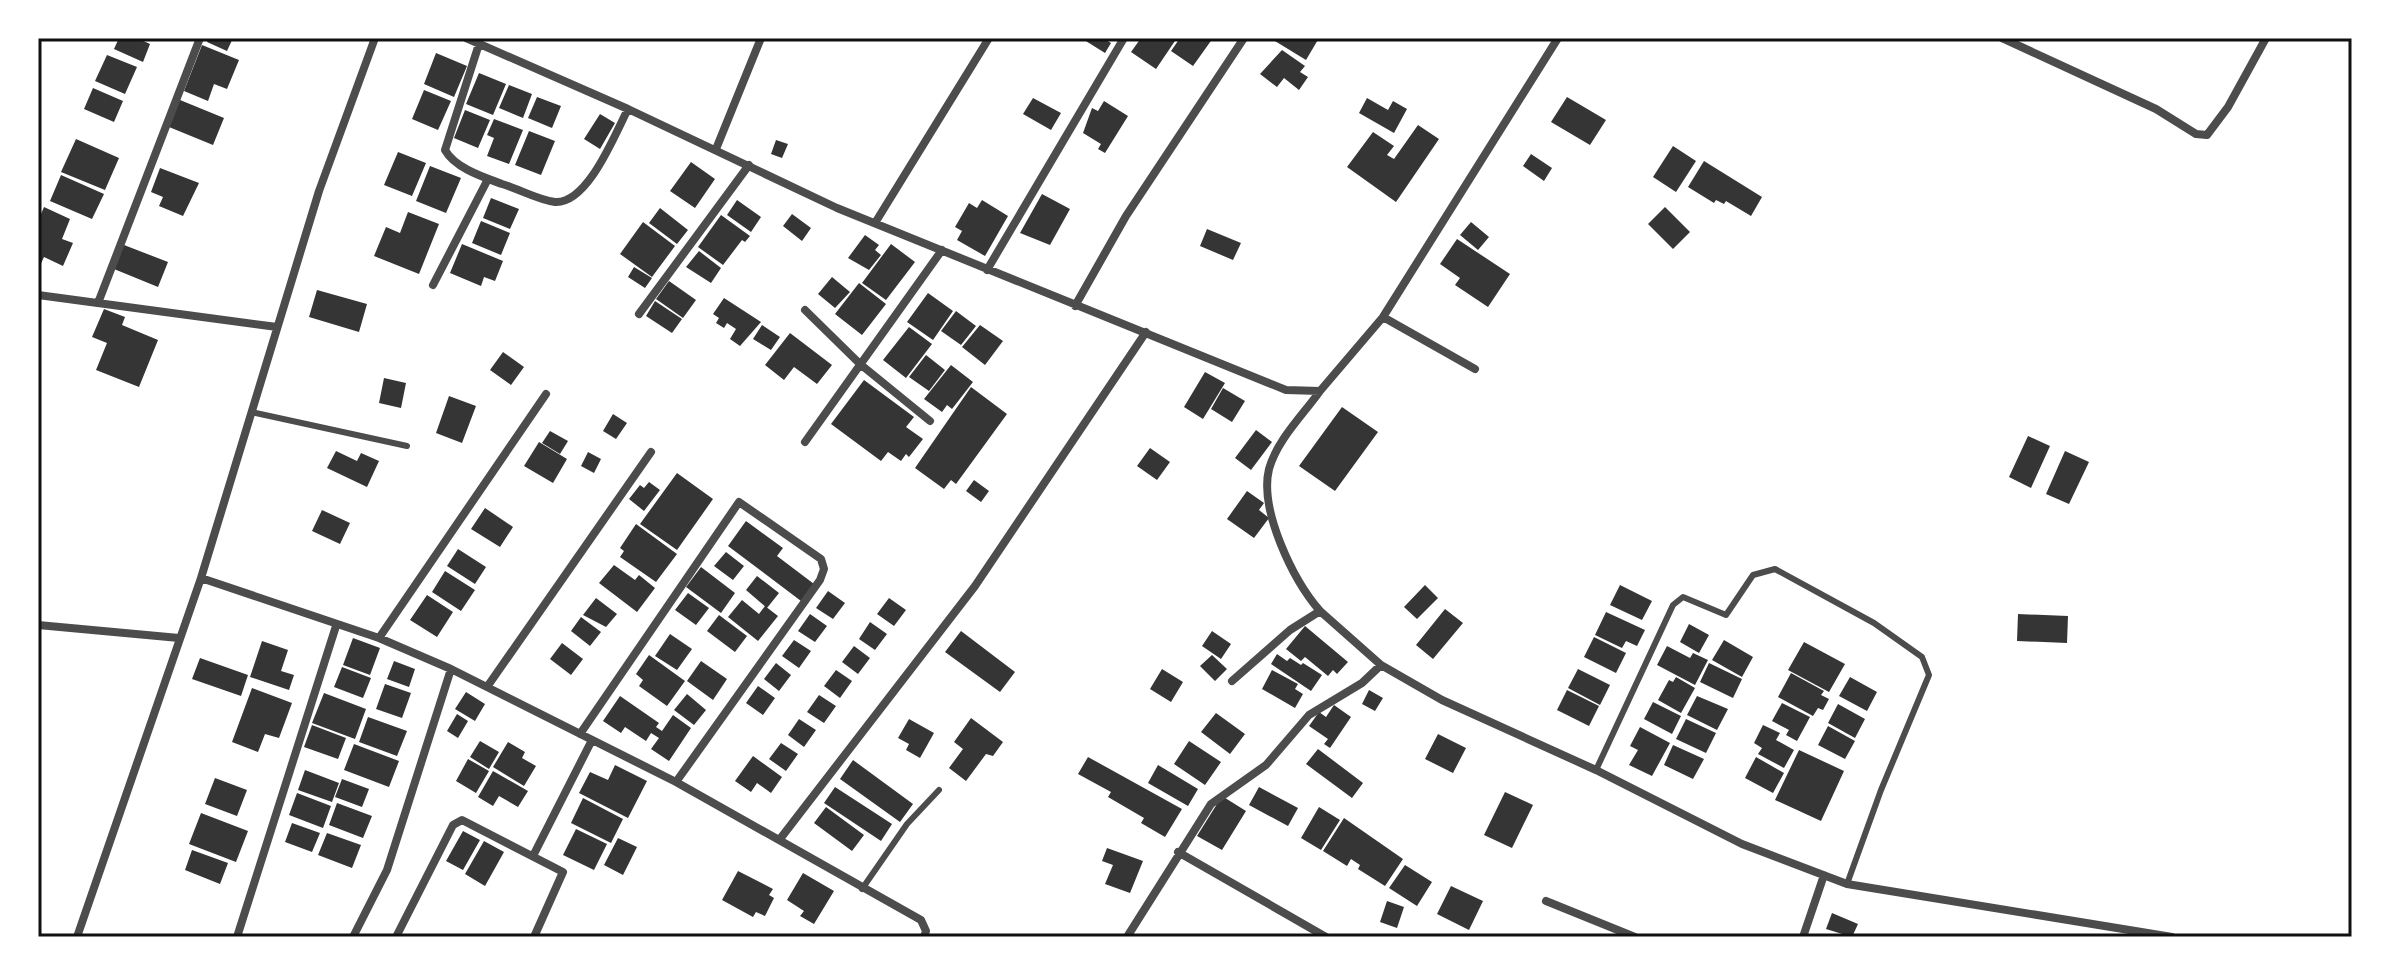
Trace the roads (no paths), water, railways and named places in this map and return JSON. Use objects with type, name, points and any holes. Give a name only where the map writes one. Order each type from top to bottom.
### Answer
[{"type":"street","points":[[98,303],[200,38]]},
{"type":"street","points":[[77,937],[201,578],[319,191],[375,38]]},
{"type":"street","points":[[466,38],[875,223],[987,270],[1286,390],[1320,391]]},
{"type":"street","points":[[716,149],[761,38]]},
{"type":"street","points":[[875,223],[989,38]]},
{"type":"street","points":[[987,270],[1124,38]]},
{"type":"street","points":[[1075,306],[1126,216],[1244,38]]},
{"type":"street","points":[[1558,38],[1383,317],[1320,391],[1278,448],[1269,470],[1269,508],[1304,593],[1381,665],[1442,700],[1596,770],[1742,844],[1847,884],[2172,937]]},
{"type":"street","points":[[2002,38],[2156,109],[2196,134],[2207,135],[2228,107],[2266,38]]},
{"type":"street","points":[[479,44],[445,150],[453,161],[488,179],[554,202],[568,201],[587,184],[628,109]]},
{"type":"street","points":[[639,314],[749,165]]},
{"type":"street","points":[[433,285],[488,179]]},
{"type":"street","points":[[805,442],[942,250]]},
{"type":"street","points":[[38,295],[277,327]]},
{"type":"street","points":[[805,310],[860,364],[930,421]]},
{"type":"street","points":[[1383,317],[1475,369]]},
{"type":"street","points":[[780,839],[975,586],[1146,332]]},
{"type":"street","points":[[379,638],[546,394]]},
{"type":"street","points":[[487,687],[651,452]]},
{"type":"street","points":[[580,734],[739,502],[821,559],[824,569],[820,580],[676,782]]},
{"type":"street","points":[[201,578],[379,638],[451,669],[676,782],[780,839],[862,889],[921,920],[926,931],[924,937]]},
{"type":"street","points":[[1232,681],[1290,630],[1320,611]]},
{"type":"street","points":[[38,625],[179,638]]},
{"type":"street","points":[[237,937],[336,626]]},
{"type":"street","points":[[1127,937],[1211,804],[1266,765],[1309,715],[1362,683],[1381,665]]},
{"type":"street","points":[[353,937],[387,870],[451,669]]},
{"type":"street","points":[[534,854],[592,740]]},
{"type":"street","points":[[396,937],[457,820],[534,854],[563,872],[564,876],[534,937]]},
{"type":"street","points":[[1178,852],[1326,937]]},
{"type":"street","points":[[1803,937],[1824,875]]},
{"type":"street","points":[[1546,901],[1635,937]]},
{"type":"lane","points":[[251,412],[407,446]]},
{"type":"lane","points":[[1596,770],[1673,605],[1683,597],[1726,615],[1753,575],[1775,569],[1874,623],[1922,657],[1929,675],[1881,790],[1847,884]]},
{"type":"lane","points":[[862,889],[907,824],[939,790]]}]
